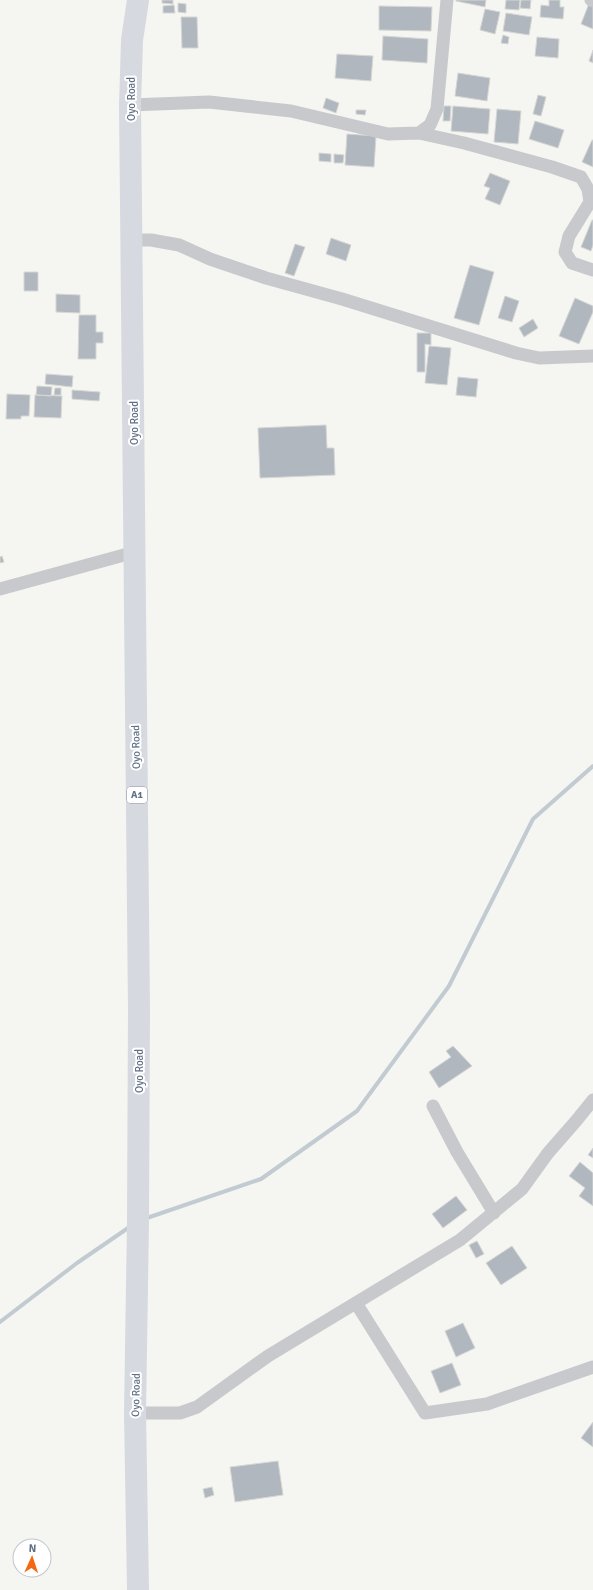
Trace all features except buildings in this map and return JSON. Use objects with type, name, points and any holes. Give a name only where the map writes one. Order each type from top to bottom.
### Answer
[{"type":"highway","name":"Oyo Road","points":[[138,0],[132,40],[130,105],[133,240],[134,552],[139,1002],[135,1413],[138,1590]]},
{"type":"street","points":[[419,133],[430,125],[437,109],[447,0]]},
{"type":"street","points":[[130,105],[209,102],[291,111],[388,134],[419,133],[464,143],[552,167],[581,177],[588,189],[590,202],[569,236],[565,252],[572,263],[593,270]]},
{"type":"street","points":[[133,240],[151,240],[179,245],[210,259],[266,278],[342,299],[516,353],[539,358],[593,356]]},
{"type":"street","points":[[0,589],[134,552]]},
{"type":"street","points":[[135,1413],[180,1413],[197,1407],[268,1356],[460,1240],[522,1189],[548,1153],[593,1100]]},
{"type":"street","points":[[433,1106],[494,1213]]},
{"type":"street","points":[[356,1302],[425,1413],[487,1404],[593,1367]]},
{"type":"waterway","points":[[144,1219],[261,1179],[357,1111],[449,986],[533,819],[593,766]]},
{"type":"waterway","points":[[0,1322],[77,1263],[131,1226]]}]
